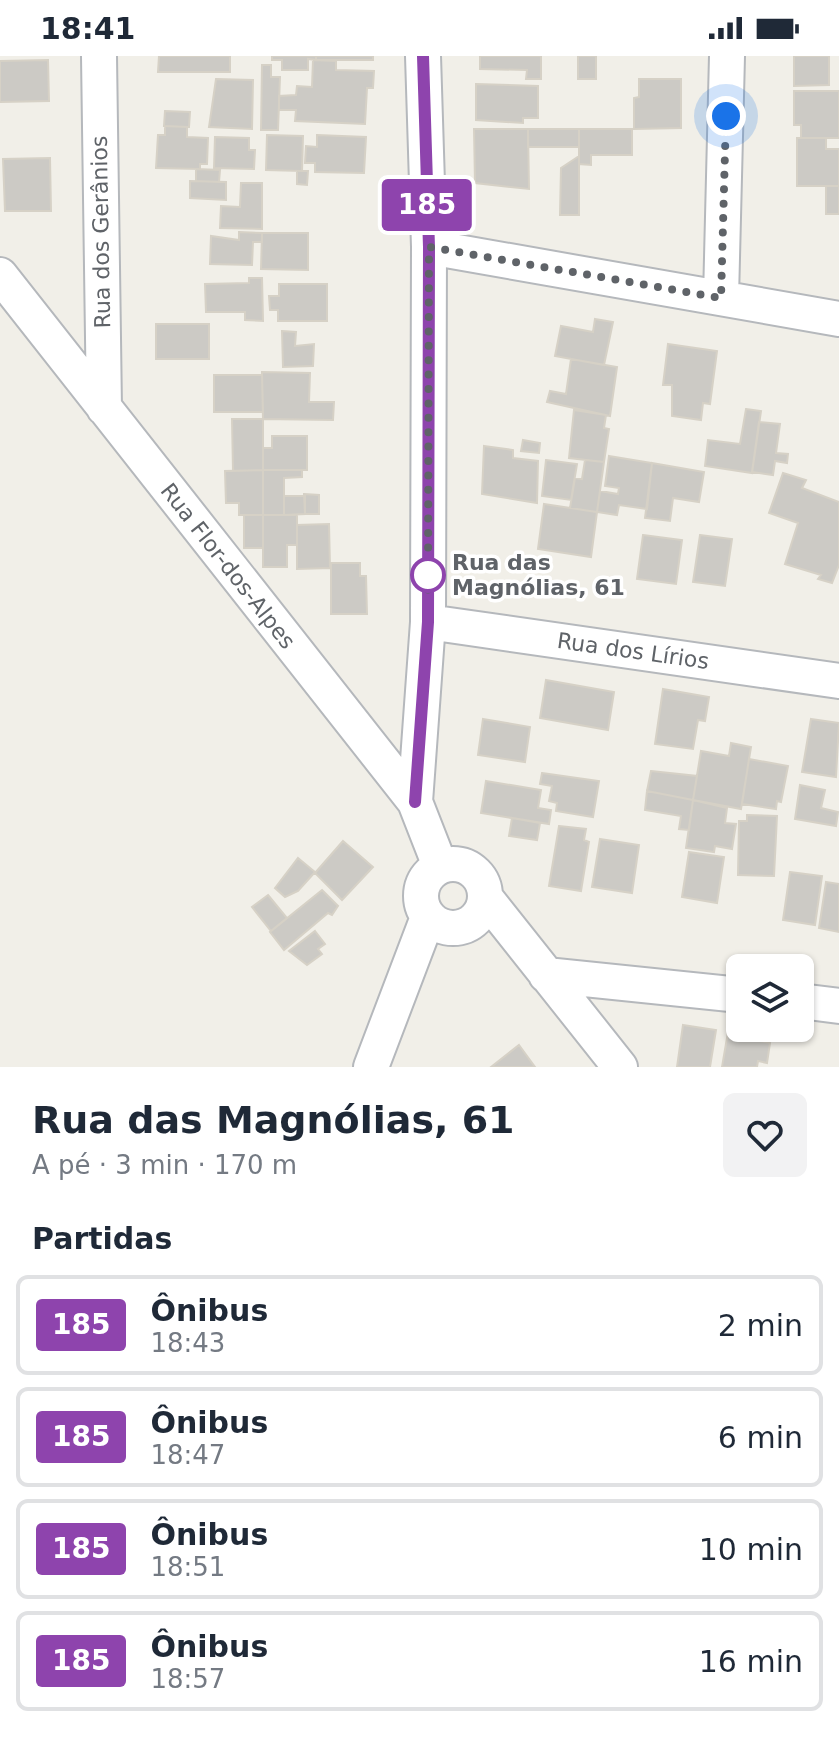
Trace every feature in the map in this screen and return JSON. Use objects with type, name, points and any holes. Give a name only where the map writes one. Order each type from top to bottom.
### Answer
[{"type":"street","name":"Rua dos Gerânios","points":[[99,56],[104,408]]},
{"type":"street","points":[[415,802],[428,622],[429,247],[423,56]]},
{"type":"street","points":[[721,298],[727,56]]},
{"type":"street","points":[[429,247],[839,319]]},
{"type":"street","name":"Rua Flor-dos-Alpes","points":[[0,275],[415,802],[440,866]]},
{"type":"street","name":"Rua dos Lírios","points":[[428,622],[839,681]]},
{"type":"street","points":[[450,863],[470,868],[484,885],[485,897],[483,908],[469,924],[447,928],[428,917],[420,899],[425,879],[440,866],[450,863]]},
{"type":"street","points":[[485,897],[620,1067]]},
{"type":"street","points":[[371,1067],[428,917]]},
{"type":"street","points":[[546,975],[726,994]]},
{"type":"street","points":[[814,1003],[839,1006]]},
{"type":"building","points":[[159,56],[230,56],[230,72],[158,72]]},
{"type":"building","points":[[272,56],[316,56],[316,60],[308,59],[308,70],[282,70],[282,60],[272,60]]},
{"type":"building","points":[[316,56],[373,56],[373,60],[316,60]]},
{"type":"building","points":[[480,56],[541,56],[541,79],[526,79],[527,70],[480,69]]},
{"type":"building","points":[[578,56],[596,56],[596,79],[578,79]]},
{"type":"building","points":[[794,56],[829,56],[829,85],[794,86]]},
{"type":"building","points":[[48,60],[49,101],[0,102],[0,61]]},
{"type":"building","points":[[313,60],[336,61],[336,70],[374,71],[373,88],[367,88],[365,124],[295,121],[296,110],[279,110],[279,96],[296,95],[297,86],[312,87]]},
{"type":"building","points":[[262,65],[271,65],[271,77],[280,77],[278,130],[261,130]]},
{"type":"building","points":[[216,79],[253,80],[252,129],[209,127]]},
{"type":"building","points":[[639,79],[681,79],[681,128],[634,129],[634,98],[639,97]]},
{"type":"building","points":[[476,84],[538,86],[538,118],[523,118],[523,123],[476,120]]},
{"type":"building","points":[[794,91],[839,91],[839,138],[801,138],[801,125],[794,125]]},
{"type":"building","points":[[165,111],[190,112],[189,127],[164,126]]},
{"type":"building","points":[[165,126],[187,127],[187,137],[208,138],[207,164],[200,164],[200,169],[156,168],[158,135],[165,135]]},
{"type":"building","points":[[474,129],[528,129],[529,189],[475,183]]},
{"type":"building","points":[[528,129],[579,129],[579,147],[528,147]]},
{"type":"building","points":[[579,129],[632,129],[632,155],[591,155],[591,165],[579,164]]},
{"type":"building","points":[[267,135],[303,136],[302,171],[266,170]]},
{"type":"building","points":[[317,135],[366,137],[364,173],[315,172],[315,163],[305,163],[306,146],[317,147]]},
{"type":"building","points":[[215,137],[249,138],[249,150],[255,150],[254,169],[214,168]]},
{"type":"building","points":[[797,138],[826,138],[826,149],[839,149],[839,186],[797,186]]},
{"type":"building","points":[[579,156],[579,215],[560,215],[561,168]]},
{"type":"building","points":[[50,158],[51,211],[5,211],[3,159]]},
{"type":"building","points":[[196,169],[220,170],[219,182],[196,181]]},
{"type":"building","points":[[297,171],[308,171],[307,185],[297,184]]},
{"type":"building","points":[[190,181],[226,182],[226,200],[190,198]]},
{"type":"building","points":[[241,183],[262,183],[262,229],[220,228],[221,206],[240,207]]},
{"type":"building","points":[[826,186],[839,186],[839,214],[826,214]]},
{"type":"building","points":[[239,232],[262,233],[262,242],[253,242],[252,265],[210,264],[211,236],[239,240]]},
{"type":"building","points":[[262,233],[308,233],[308,270],[261,269]]},
{"type":"building","points":[[249,278],[262,278],[263,321],[245,320],[245,312],[206,312],[205,284],[249,283]]},
{"type":"building","points":[[279,284],[327,284],[327,321],[278,321],[278,310],[270,310],[269,296],[279,296]]},
{"type":"building","points":[[595,319],[613,322],[604,365],[555,356],[561,326],[593,332]]},
{"type":"building","points":[[156,324],[209,324],[209,359],[156,359]]},
{"type":"building","points":[[282,331],[296,332],[295,346],[314,344],[313,366],[283,367]]},
{"type":"building","points":[[668,344],[717,351],[710,404],[703,403],[701,420],[672,416],[672,385],[663,385]]},
{"type":"building","points":[[571,359],[617,367],[610,416],[547,402],[550,391],[566,394]]},
{"type":"building","points":[[262,372],[310,373],[309,402],[334,402],[333,420],[263,419]]},
{"type":"building","points":[[214,375],[262,375],[263,412],[214,412]]},
{"type":"building","points":[[746,409],[761,411],[752,473],[705,466],[708,440],[740,444]]},
{"type":"building","points":[[574,410],[606,415],[604,428],[609,429],[604,462],[569,458]]},
{"type":"building","points":[[232,419],[263,419],[263,470],[233,471]]},
{"type":"building","points":[[759,422],[780,424],[776,453],[788,454],[787,463],[775,461],[773,475],[752,472]]},
{"type":"building","points":[[272,436],[307,436],[307,470],[263,470],[263,448],[272,448]]},
{"type":"building","points":[[523,440],[540,443],[539,453],[521,451]]},
{"type":"building","points":[[484,446],[513,450],[513,458],[538,461],[537,503],[482,494]]},
{"type":"building","points":[[609,456],[652,463],[647,509],[619,505],[617,515],[597,512],[600,491],[618,494],[619,488],[605,486]]},
{"type":"building","points":[[546,460],[577,464],[571,500],[542,496]]},
{"type":"building","points":[[585,460],[604,462],[597,512],[570,508],[575,478],[582,479]]},
{"type":"building","points":[[652,463],[704,472],[699,502],[673,498],[670,521],[645,518]]},
{"type":"building","points":[[263,470],[302,470],[302,477],[284,478],[284,515],[263,515]]},
{"type":"building","points":[[263,470],[263,515],[239,515],[239,503],[226,503],[225,471]]},
{"type":"building","points":[[783,473],[806,480],[802,488],[839,502],[839,565],[832,583],[818,579],[821,575],[785,564],[798,523],[769,513]]},
{"type":"building","points":[[304,494],[319,495],[319,514],[305,514]]},
{"type":"building","points":[[284,496],[305,496],[305,514],[284,515]]},
{"type":"building","points":[[544,504],[597,512],[591,557],[538,549]]},
{"type":"building","points":[[244,515],[263,515],[263,548],[244,548]]},
{"type":"building","points":[[263,515],[297,515],[297,545],[287,545],[287,567],[263,567]]},
{"type":"building","points":[[329,524],[330,568],[297,569],[297,525]]},
{"type":"building","points":[[643,535],[682,540],[676,584],[637,579]]},
{"type":"building","points":[[700,535],[732,539],[725,586],[693,582]]},
{"type":"building","points":[[331,563],[360,563],[360,576],[366,576],[367,614],[331,614]]},
{"type":"building","points":[[546,680],[614,692],[608,730],[540,718]]},
{"type":"building","points":[[663,689],[709,697],[705,721],[698,720],[693,749],[655,744]]},
{"type":"building","points":[[483,719],[530,727],[525,762],[478,755]]},
{"type":"building","points":[[811,719],[839,723],[836,777],[802,772]]},
{"type":"building","points":[[731,743],[751,747],[741,809],[693,800],[701,751],[729,756]]},
{"type":"building","points":[[749,759],[788,766],[781,802],[777,801],[776,809],[742,804]]},
{"type":"building","points":[[651,771],[697,776],[693,800],[647,791]]},
{"type":"building","points":[[542,773],[599,781],[593,817],[556,811],[557,803],[549,801],[552,786],[540,784]]},
{"type":"building","points":[[486,781],[541,790],[538,808],[551,810],[549,824],[481,813]]},
{"type":"building","points":[[800,785],[825,790],[821,808],[838,812],[836,826],[795,819]]},
{"type":"building","points":[[647,791],[693,800],[689,830],[679,829],[681,816],[645,810]]},
{"type":"building","points":[[693,800],[727,808],[725,823],[736,824],[732,849],[715,846],[714,852],[686,848]]},
{"type":"building","points":[[747,815],[777,816],[774,876],[738,875],[739,821],[747,821]]},
{"type":"building","points":[[512,818],[540,823],[537,840],[509,836]]},
{"type":"building","points":[[559,826],[586,829],[584,840],[589,842],[581,891],[549,886]]},
{"type":"building","points":[[600,839],[639,845],[632,893],[592,887]]},
{"type":"building","points":[[343,841],[373,867],[342,900],[315,873]]},
{"type":"building","points":[[689,852],[724,857],[717,903],[682,897]]},
{"type":"building","points":[[298,858],[315,872],[298,891],[285,897],[275,888]]},
{"type":"building","points":[[790,872],[822,876],[815,925],[783,920]]},
{"type":"building","points":[[826,882],[839,884],[839,932],[819,928]]},
{"type":"building","points":[[322,890],[338,906],[332,915],[328,913],[284,950],[270,932]]},
{"type":"building","points":[[268,895],[287,918],[271,931],[252,907]]},
{"type":"building","points":[[315,931],[325,944],[318,949],[322,954],[307,965],[289,951]]},
{"type":"building","points":[[683,1025],[716,1030],[710,1067],[677,1067]]},
{"type":"building","points":[[726,1042],[770,1043],[767,1063],[758,1061],[757,1067],[722,1067]]},
{"type":"building","points":[[519,1045],[535,1067],[491,1067]]},
{"type":"bus line","name":"185","points":[[415,802],[428,622],[429,247],[423,56]]},
{"type":"place","name":"Rua das Magnólias, 61","points":[[428,575]]},
{"type":"route","points":[[428,575],[428,590],[429,247],[721,298],[726,116]]}]
